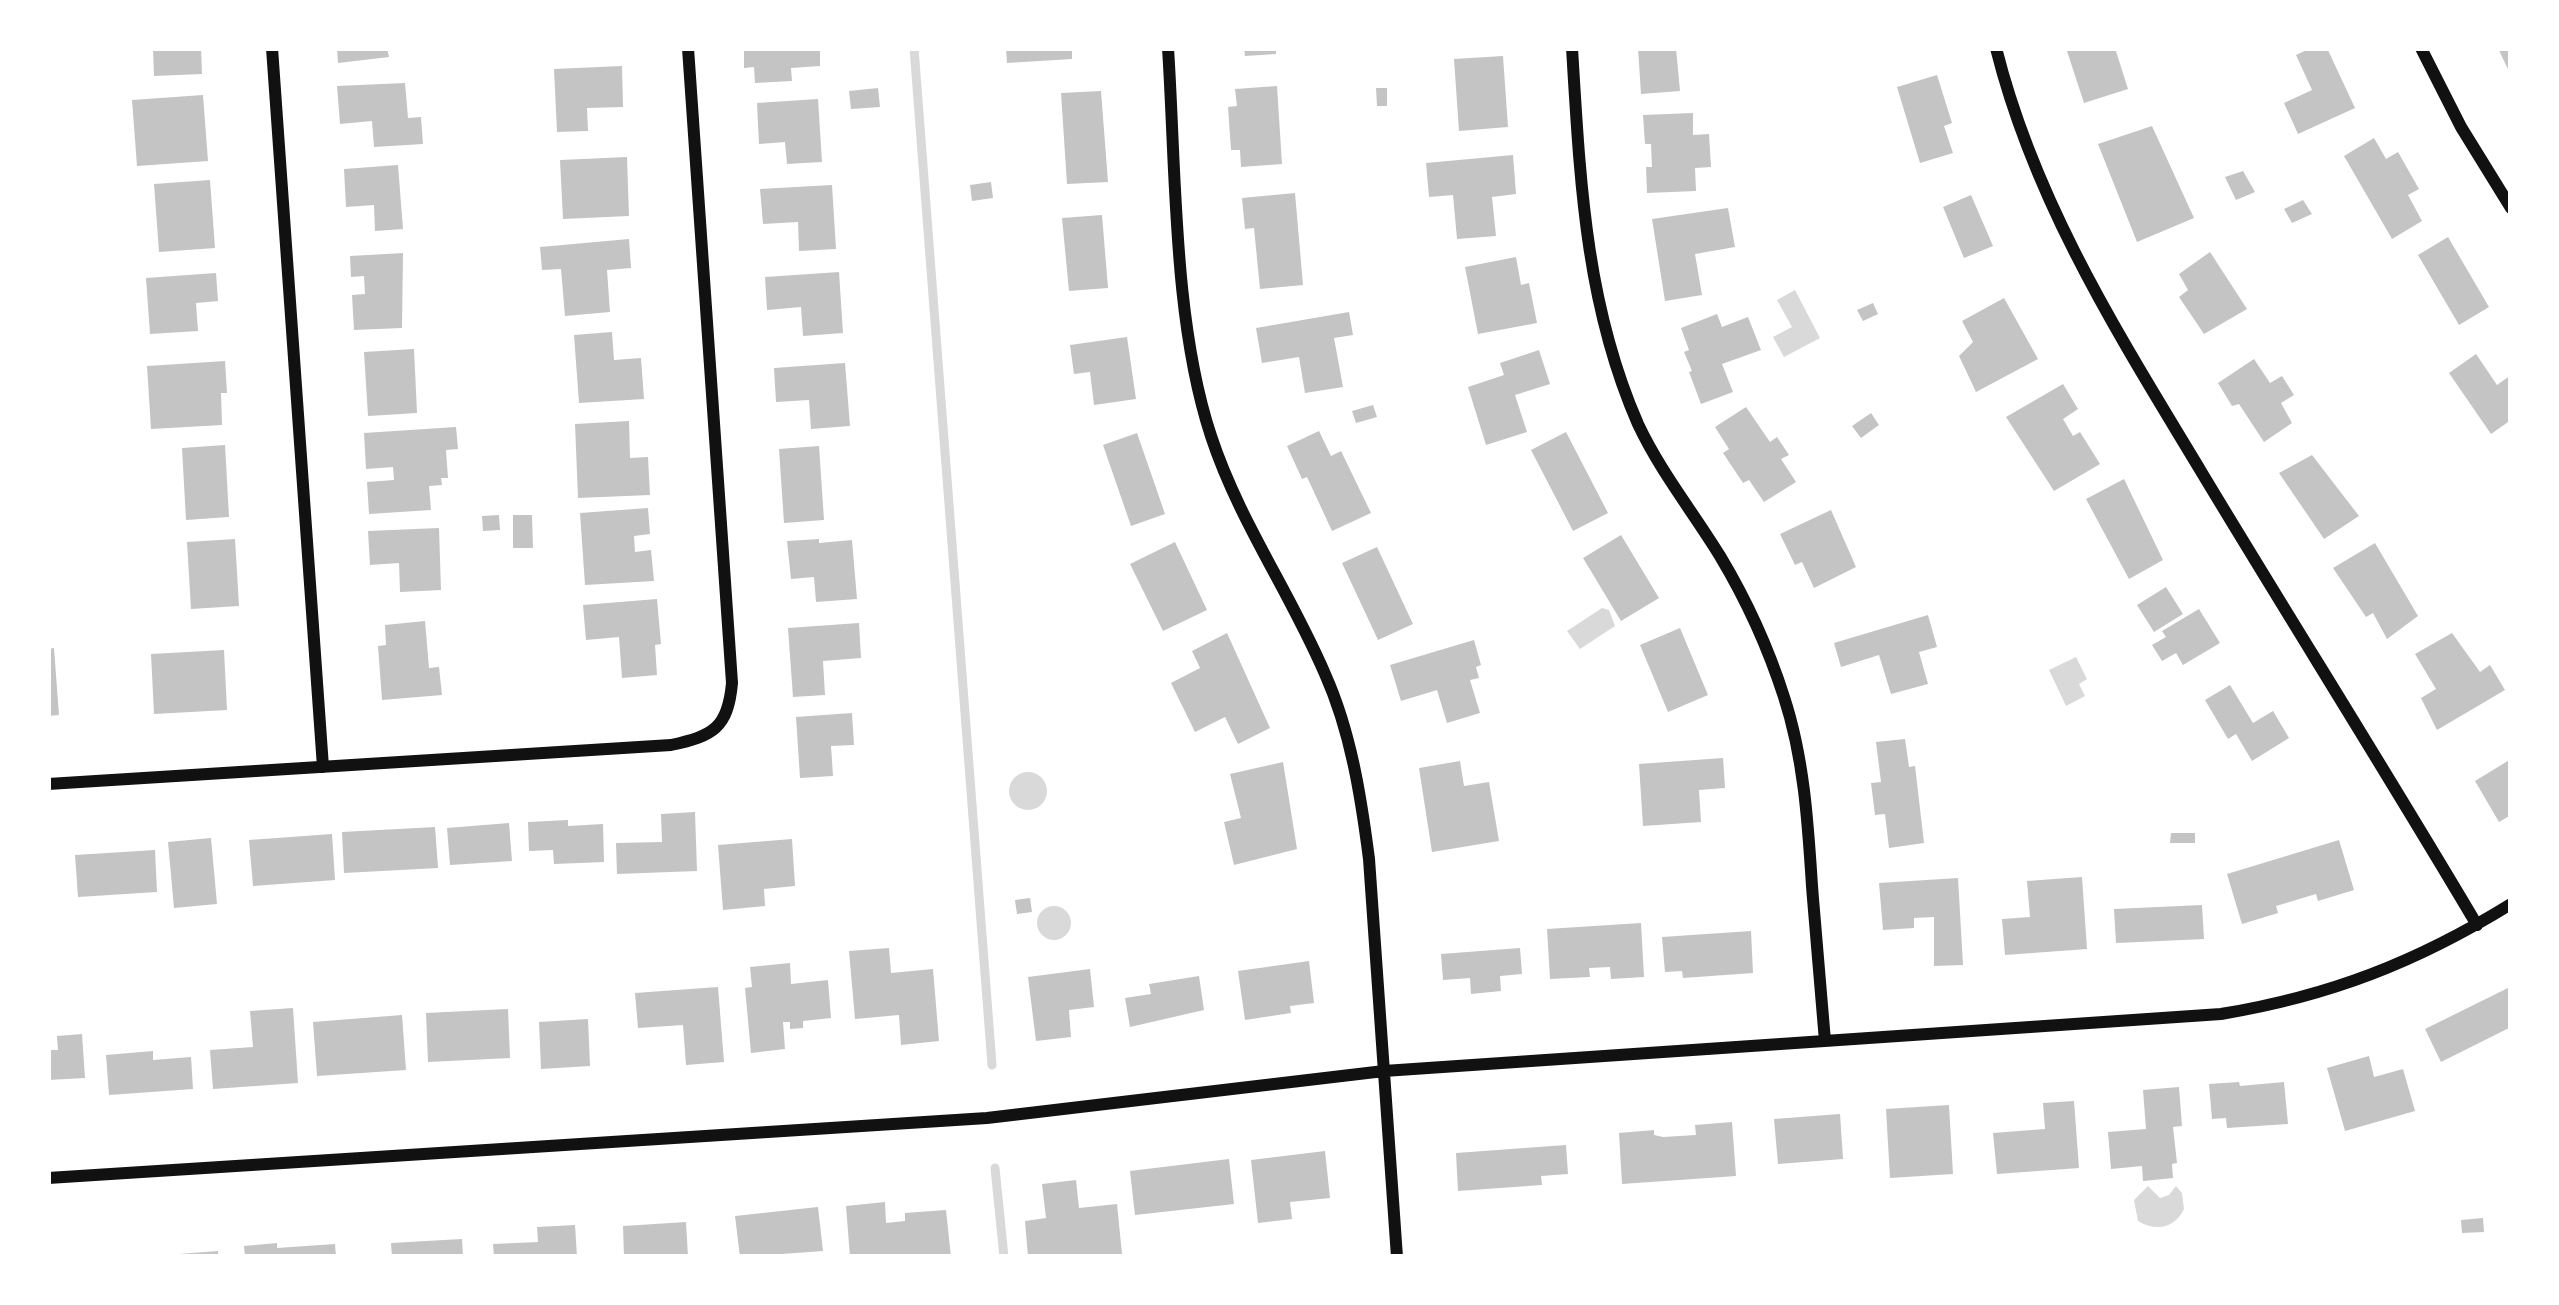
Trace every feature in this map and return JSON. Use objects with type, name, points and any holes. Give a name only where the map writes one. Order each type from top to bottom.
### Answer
[{"type":"street","points":[[272,48],[322,767]]},
{"type":"street","points":[[48,784],[671,745],[706,737],[719,725],[730,705],[732,683],[688,48]]},
{"type":"street","points":[[1168,48],[1184,290],[1209,430],[1228,485],[1327,677],[1347,736],[1369,859],[1397,1257]]},
{"type":"street","points":[[1572,48],[1589,260],[1615,367],[1640,428],[1738,587],[1766,644],[1786,702],[1810,839],[1825,1042]]},
{"type":"street","points":[[1996,48],[2035,170],[2069,246],[2132,360],[2477,925]]},
{"type":"street","points":[[2421,48],[2461,127],[2511,208]]},
{"type":"street","points":[[48,1178],[987,1118],[1384,1071],[2191,1017],[2264,1007],[2351,984],[2407,962],[2511,904]]},
{"type":"shaded area","points":[[1795,290],[1820,338],[1784,357],[1773,337],[1792,327],[1777,300]]},
{"type":"shaded area","points":[[1602,608],[1609,610],[1615,626],[1580,649],[1567,631]]},
{"type":"shaded area","points":[[2076,657],[2087,679],[2079,684],[2085,696],[2066,706],[2049,670]]},
{"type":"shaded area","points":[[1028,772],[1041,778],[1047,791],[1041,804],[1028,810],[1015,804],[1009,791],[1015,778]]},
{"type":"shaded area","points":[[1054,906],[1066,911],[1071,923],[1066,935],[1054,940],[1042,935],[1037,923],[1042,911]]},
{"type":"shaded area","points":[[2148,1186],[2160,1198],[2176,1186],[2182,1193],[2184,1209],[2176,1220],[2158,1227],[2138,1221],[2134,1200]]},
{"type":"building","points":[[153,48],[201,48],[202,74],[154,76]]},
{"type":"building","points":[[337,48],[387,48],[389,57],[338,63]]},
{"type":"building","points":[[744,48],[820,48],[820,66],[791,68],[792,81],[755,83],[754,67],[744,68]]},
{"type":"building","points":[[1006,48],[1072,48],[1072,59],[1007,63]]},
{"type":"building","points":[[1244,48],[1276,48],[1276,54],[1245,56]]},
{"type":"building","points":[[1638,48],[1676,48],[1680,91],[1641,94]]},
{"type":"building","points":[[2066,48],[2115,48],[2128,89],[2084,103]]},
{"type":"building","points":[[2327,48],[2355,108],[2298,134],[2284,103],[2312,90],[2296,55]]},
{"type":"building","points":[[2498,48],[2511,48],[2511,75],[2504,61]]},
{"type":"building","points":[[1503,56],[1508,127],[1459,131],[1454,59]]},
{"type":"building","points":[[622,66],[623,107],[587,108],[588,131],[557,132],[554,69]]},
{"type":"building","points":[[1937,75],[1952,123],[1944,126],[1953,153],[1920,163],[1897,87]]},
{"type":"building","points":[[405,83],[408,118],[421,117],[423,144],[374,147],[372,121],[340,124],[337,86]]},
{"type":"building","points":[[1277,86],[1282,164],[1241,167],[1240,150],[1231,150],[1228,107],[1237,106],[1235,89]]},
{"type":"building","points":[[878,88],[880,107],[851,109],[849,91]]},
{"type":"building","points":[[1376,88],[1387,88],[1387,106],[1377,106]]},
{"type":"building","points":[[1101,91],[1108,182],[1067,184],[1061,93]]},
{"type":"building","points":[[203,95],[208,161],[137,166],[132,100]]},
{"type":"building","points":[[818,99],[822,162],[787,164],[785,142],[759,144],[757,103]]},
{"type":"building","points":[[1693,113],[1693,135],[1709,134],[1711,167],[1695,168],[1696,191],[1647,193],[1651,144],[1645,144],[1643,115]]},
{"type":"building","points":[[2152,126],[2194,218],[2137,242],[2098,144]]},
{"type":"building","points":[[2374,138],[2386,159],[2398,152],[2419,189],[2408,195],[2422,221],[2392,239],[2344,156]]},
{"type":"building","points":[[1513,155],[1516,194],[1492,197],[1496,236],[1457,239],[1453,195],[1429,197],[1426,163]]},
{"type":"building","points":[[627,157],[629,216],[563,219],[560,160]]},
{"type":"building","points":[[398,165],[403,229],[375,231],[374,205],[346,207],[344,169]]},
{"type":"building","points":[[2243,171],[2255,192],[2236,200],[2225,177]]},
{"type":"building","points":[[210,180],[215,248],[159,252],[154,184]]},
{"type":"building","points":[[991,182],[993,198],[972,201],[970,185]]},
{"type":"building","points":[[832,185],[836,249],[799,251],[798,222],[763,224],[760,189]]},
{"type":"building","points":[[1295,193],[1303,285],[1260,289],[1254,228],[1245,229],[1242,198]]},
{"type":"building","points":[[1971,195],[1993,246],[1964,258],[1943,207]]},
{"type":"building","points":[[2303,200],[2312,214],[2292,223],[2284,209]]},
{"type":"building","points":[[1728,208],[1735,247],[1695,254],[1702,295],[1665,301],[1652,219]]},
{"type":"building","points":[[1102,215],[1108,288],[1069,291],[1062,218]]},
{"type":"building","points":[[2448,237],[2489,307],[2459,325],[2418,255]]},
{"type":"building","points":[[629,239],[631,268],[607,270],[610,312],[565,316],[561,269],[542,270],[540,247]]},
{"type":"building","points":[[2210,252],[2247,309],[2204,334],[2179,297],[2188,290],[2179,274]]},
{"type":"building","points":[[403,253],[402,328],[354,330],[352,295],[365,294],[364,276],[351,277],[350,256]]},
{"type":"building","points":[[1516,257],[1521,285],[1529,283],[1537,323],[1478,334],[1465,267]]},
{"type":"building","points":[[839,272],[843,333],[803,336],[801,307],[767,310],[765,277]]},
{"type":"building","points":[[216,273],[218,301],[196,303],[198,331],[150,334],[146,278]]},
{"type":"building","points":[[2004,298],[2038,359],[1976,392],[1959,356],[1973,342],[1962,321]]},
{"type":"building","points":[[1873,303],[1878,314],[1863,321],[1857,310]]},
{"type":"building","points":[[1349,312],[1353,335],[1334,338],[1343,387],[1305,393],[1299,357],[1262,363],[1256,328]]},
{"type":"building","points":[[1717,314],[1722,327],[1748,317],[1761,350],[1722,364],[1733,392],[1701,404],[1681,328]]},
{"type":"building","points":[[612,332],[614,360],[641,358],[644,399],[579,403],[574,335]]},
{"type":"building","points":[[1127,337],[1136,399],[1094,405],[1090,372],[1074,374],[1070,345]]},
{"type":"building","points":[[414,349],[417,413],[368,416],[364,352]]},
{"type":"building","points":[[1539,350],[1550,384],[1515,395],[1527,432],[1486,445],[1468,387],[1504,375],[1500,363]]},
{"type":"building","points":[[2476,354],[2497,385],[2511,375],[2511,420],[2491,434],[2449,373]]},
{"type":"building","points":[[2254,359],[2270,383],[2282,376],[2294,395],[2281,403],[2292,423],[2264,442],[2239,404],[2232,406],[2218,383]]},
{"type":"building","points":[[225,361],[222,425],[151,429],[147,366]]},
{"type":"building","points":[[845,363],[850,426],[811,429],[809,400],[776,402],[774,368]]},
{"type":"building","points":[[2063,384],[2078,409],[2063,419],[2073,436],[2080,432],[2100,464],[2054,491],[2006,417]]},
{"type":"building","points":[[1373,405],[1377,417],[1356,423],[1352,411]]},
{"type":"building","points":[[1746,407],[1770,442],[1777,437],[1789,455],[1781,459],[1796,482],[1764,502],[1749,480],[1743,483],[1723,453],[1729,449],[1715,427]]},
{"type":"building","points":[[1871,413],[1879,425],[1861,438],[1852,426]]},
{"type":"building","points":[[629,421],[630,458],[648,457],[650,495],[578,498],[575,424]]},
{"type":"building","points":[[456,427],[458,449],[446,450],[448,478],[441,478],[442,485],[429,486],[431,510],[369,514],[367,482],[394,480],[393,467],[366,469],[364,433]]},
{"type":"building","points":[[1319,431],[1331,456],[1341,451],[1371,513],[1332,531],[1287,446]]},
{"type":"building","points":[[1566,432],[1608,513],[1573,531],[1531,450]]},
{"type":"building","points":[[1137,433],[1165,514],[1131,526],[1103,445]]},
{"type":"building","points":[[225,445],[229,517],[186,520],[182,448]]},
{"type":"building","points":[[819,446],[824,520],[784,523],[779,449]]},
{"type":"building","points":[[2312,455],[2359,516],[2324,539],[2279,473]]},
{"type":"building","points":[[2124,479],[2163,560],[2129,579],[2086,499]]},
{"type":"building","points":[[648,508],[650,534],[634,536],[635,552],[651,550],[654,581],[585,585],[580,513]]},
{"type":"building","points":[[1831,510],[1856,567],[1814,588],[1802,562],[1795,565],[1780,534]]},
{"type":"building","points":[[499,515],[500,530],[483,531],[482,516]]},
{"type":"building","points":[[513,515],[532,515],[533,548],[513,548]]},
{"type":"building","points":[[439,528],[441,590],[400,592],[399,563],[370,565],[368,531]]},
{"type":"building","points":[[1621,535],[1659,598],[1621,621],[1583,558]]},
{"type":"building","points":[[235,539],[239,606],[191,609],[187,542]]},
{"type":"building","points":[[819,539],[819,543],[852,540],[857,599],[816,602],[814,577],[791,579],[787,541]]},
{"type":"building","points":[[1175,542],[1207,610],[1163,631],[1130,564]]},
{"type":"building","points":[[2375,543],[2418,616],[2387,639],[2373,613],[2366,617],[2333,568]]},
{"type":"building","points":[[1377,547],[1413,624],[1378,640],[1342,563]]},
{"type":"building","points":[[2166,587],[2183,614],[2154,632],[2137,605]]},
{"type":"building","points":[[657,599],[661,644],[655,645],[657,675],[622,678],[619,637],[586,640],[583,605]]},
{"type":"building","points":[[2199,609],[2220,643],[2183,665],[2176,653],[2162,661],[2152,645],[2166,637],[2162,631]]},
{"type":"building","points":[[1928,615],[1937,647],[1919,652],[1928,684],[1891,694],[1879,655],[1841,667],[1834,643]]},
{"type":"building","points":[[425,621],[429,668],[439,667],[442,695],[382,700],[378,646],[386,645],[385,625]]},
{"type":"building","points":[[859,623],[861,658],[823,661],[825,695],[793,697],[788,628]]},
{"type":"building","points":[[1680,628],[1708,695],[1668,712],[1640,645]]},
{"type":"building","points":[[1227,633],[1270,728],[1238,744],[1225,717],[1195,732],[1171,683],[1200,668],[1192,651]]},
{"type":"building","points":[[2452,633],[2480,672],[2490,665],[2505,690],[2437,730],[2421,698],[2436,689],[2415,654]]},
{"type":"building","points":[[1474,640],[1481,665],[1476,667],[1479,678],[1470,680],[1480,713],[1447,723],[1437,690],[1401,701],[1390,665]]},
{"type":"building","points":[[54,648],[59,715],[48,716],[48,649]]},
{"type":"building","points":[[224,650],[227,710],[154,714],[151,654]]},
{"type":"building","points":[[2230,685],[2253,723],[2273,711],[2289,738],[2252,761],[2236,734],[2228,739],[2205,700]]},
{"type":"building","points":[[852,713],[854,745],[831,746],[833,776],[800,778],[796,717]]},
{"type":"building","points":[[1905,739],[1909,767],[1915,766],[1924,843],[1889,848],[1885,814],[1875,815],[1871,783],[1881,782],[1876,742]]},
{"type":"building","points":[[1723,758],[1725,788],[1699,790],[1701,822],[1643,826],[1639,764]]},
{"type":"building","points":[[2511,759],[2511,815],[2499,822],[2475,781]]},
{"type":"building","points":[[1460,761],[1464,786],[1489,782],[1499,841],[1432,852],[1419,768]]},
{"type":"building","points":[[1283,762],[1297,849],[1234,865],[1224,822],[1241,818],[1230,774]]},
{"type":"building","points":[[695,812],[697,871],[617,874],[616,843],[662,842],[661,814]]},
{"type":"building","points":[[568,820],[568,826],[603,824],[604,862],[554,864],[553,850],[529,851],[528,822]]},
{"type":"building","points":[[509,823],[512,861],[450,865],[447,828]]},
{"type":"building","points":[[435,827],[438,868],[344,873],[342,832]]},
{"type":"building","points":[[2171,833],[2195,833],[2195,843],[2170,843]]},
{"type":"building","points":[[332,834],[335,880],[253,886],[249,840]]},
{"type":"building","points":[[211,838],[217,904],[174,908],[168,842]]},
{"type":"building","points":[[792,839],[795,886],[764,889],[765,906],[723,910],[718,845]]},
{"type":"building","points":[[2339,840],[2354,890],[2318,901],[2316,894],[2276,906],[2278,913],[2242,924],[2227,874]]},
{"type":"building","points":[[155,850],[157,892],[78,897],[75,855]]},
{"type":"building","points":[[2082,877],[2087,949],[2005,955],[2002,919],[2030,917],[2027,881]]},
{"type":"building","points":[[1958,878],[1963,965],[1934,966],[1934,917],[1914,918],[1914,928],[1883,930],[1879,883]]},
{"type":"building","points":[[1030,898],[1032,912],[1017,914],[1015,900]]},
{"type":"building","points":[[2202,905],[2204,939],[2116,943],[2114,909]]},
{"type":"building","points":[[1641,923],[1644,977],[1611,979],[1610,967],[1589,968],[1590,977],[1550,979],[1547,929]]},
{"type":"building","points":[[1751,931],[1753,973],[1683,978],[1682,971],[1665,972],[1662,937]]},
{"type":"building","points":[[889,948],[891,973],[933,969],[939,1041],[901,1045],[899,1015],[855,1019],[849,951]]},
{"type":"building","points":[[1520,948],[1522,974],[1500,976],[1501,991],[1471,994],[1470,978],[1443,980],[1441,954]]},
{"type":"building","points":[[1309,961],[1314,1003],[1290,1006],[1291,1013],[1245,1020],[1238,971]]},
{"type":"building","points":[[790,963],[791,984],[828,980],[831,1018],[803,1021],[803,1028],[790,1029],[790,1022],[783,1022],[785,1049],[751,1053],[745,988],[752,987],[750,967]]},
{"type":"building","points":[[1090,969],[1094,1007],[1069,1010],[1071,1037],[1036,1041],[1028,977]]},
{"type":"building","points":[[1199,976],[1204,1010],[1130,1027],[1125,998],[1151,994],[1149,984]]},
{"type":"building","points":[[718,987],[724,1062],[686,1065],[683,1025],[638,1028],[635,993]]},
{"type":"building","points":[[2508,988],[2511,1027],[2441,1062],[2425,1029]]},
{"type":"building","points":[[293,1008],[298,1083],[213,1089],[210,1050],[253,1047],[250,1011]]},
{"type":"building","points":[[508,1009],[510,1058],[428,1062],[426,1013]]},
{"type":"building","points":[[402,1015],[406,1070],[317,1076],[313,1022]]},
{"type":"building","points":[[588,1019],[590,1066],[541,1069],[539,1022]]},
{"type":"building","points":[[82,1034],[85,1078],[48,1080],[48,1050],[58,1050],[57,1036]]},
{"type":"building","points":[[153,1051],[153,1060],[191,1057],[193,1089],[109,1095],[106,1055]]},
{"type":"building","points":[[2369,1056],[2374,1077],[2403,1069],[2415,1111],[2345,1131],[2327,1068]]},
{"type":"building","points":[[2239,1082],[2240,1086],[2284,1082],[2288,1124],[2227,1128],[2226,1118],[2212,1119],[2209,1084]]},
{"type":"building","points":[[2179,1087],[2182,1126],[2173,1127],[2177,1163],[2172,1164],[2173,1178],[2143,1181],[2142,1166],[2111,1169],[2108,1132],[2146,1129],[2143,1090]]},
{"type":"building","points":[[2074,1101],[2079,1168],[1997,1174],[1993,1133],[2045,1129],[2043,1103]]},
{"type":"building","points":[[1949,1105],[1953,1174],[1890,1178],[1886,1109]]},
{"type":"building","points":[[1840,1114],[1843,1159],[1778,1164],[1774,1119]]},
{"type":"building","points":[[1732,1122],[1736,1176],[1622,1184],[1619,1133],[1654,1130],[1654,1135],[1663,1137],[1696,1135],[1695,1125]]},
{"type":"building","points":[[1566,1145],[1568,1174],[1541,1176],[1542,1185],[1458,1191],[1456,1153]]},
{"type":"building","points":[[1325,1151],[1330,1198],[1290,1202],[1292,1219],[1258,1223],[1251,1160]]},
{"type":"building","points":[[1229,1159],[1234,1204],[1135,1215],[1130,1171]]},
{"type":"building","points":[[1076,1180],[1079,1208],[1117,1204],[1122,1254],[1028,1257],[1025,1221],[1046,1218],[1042,1184]]},
{"type":"building","points":[[885,1202],[886,1223],[905,1221],[905,1213],[946,1210],[951,1257],[850,1257],[846,1206]]},
{"type":"building","points":[[818,1207],[823,1251],[740,1257],[735,1216]]},
{"type":"building","points":[[2483,1218],[2484,1232],[2462,1233],[2461,1220]]},
{"type":"building","points":[[686,1222],[688,1257],[624,1257],[623,1226]]},
{"type":"building","points":[[575,1225],[577,1257],[494,1257],[493,1244],[538,1242],[537,1227]]},
{"type":"building","points":[[462,1239],[463,1257],[392,1257],[391,1243]]},
{"type":"building","points":[[277,1243],[277,1248],[335,1244],[336,1257],[245,1257],[244,1246]]},
{"type":"building","points":[[218,1251],[218,1257],[179,1257],[179,1254]]},
{"type":"waterway","points":[[914,48],[992,1065]]},
{"type":"waterway","points":[[995,1168],[1004,1257]]}]
